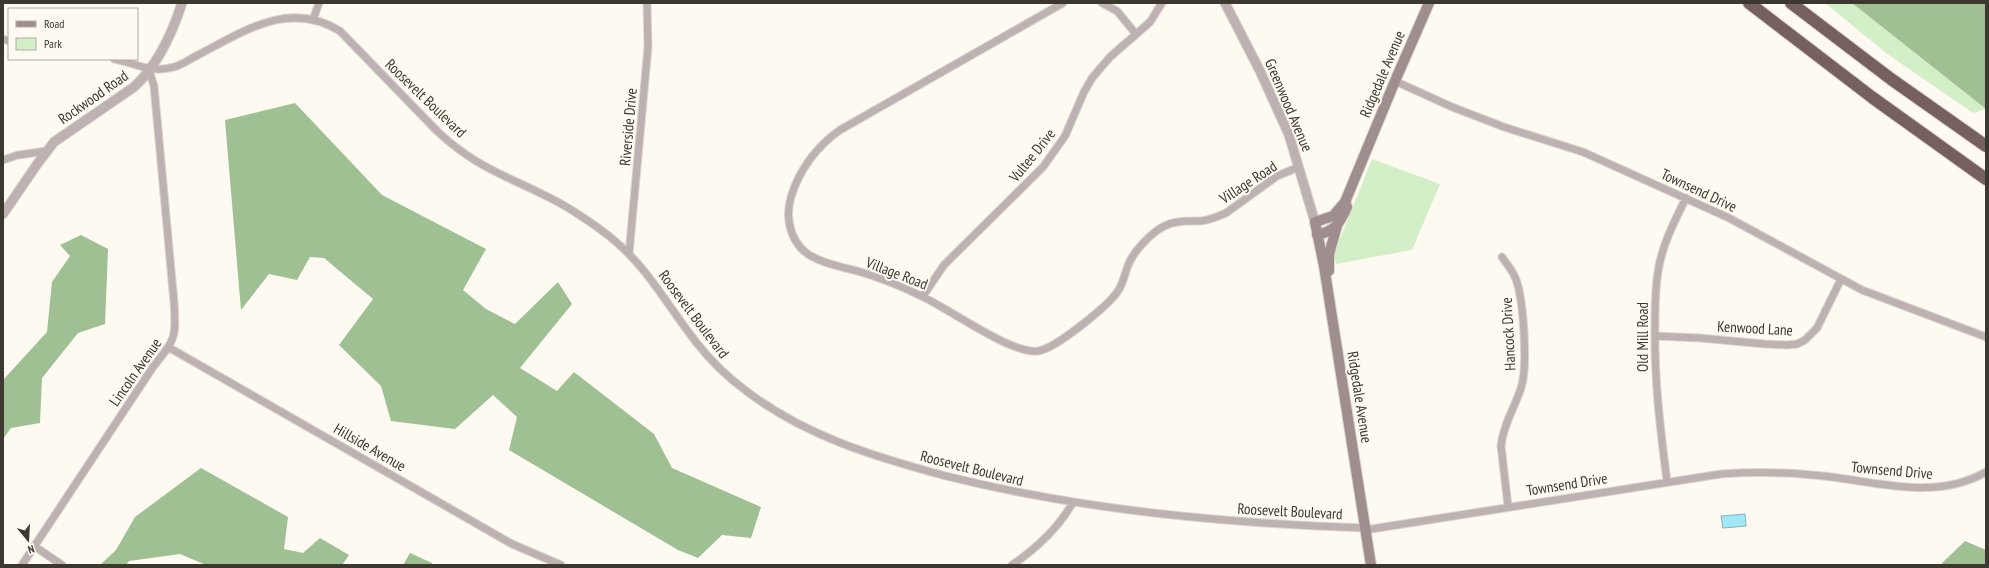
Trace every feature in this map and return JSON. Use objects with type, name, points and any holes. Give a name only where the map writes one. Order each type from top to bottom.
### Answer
[{"type":"highway","points":[[1749,3],[1874,98],[1986,179]]},
{"type":"highway","points":[[1791,3],[1891,79],[1986,146]]},
{"type":"main road","name":"Ridgedale Avenue","points":[[1371,565],[1326,278],[1315,222],[1333,216],[1345,202],[1394,81],[1429,3]]},
{"type":"main road","name":"Ridgedale Avenue","points":[[1326,278],[1330,268],[1330,254],[1337,226],[1347,207],[1345,202]]},
{"type":"main road","points":[[1317,235],[1328,232],[1337,226]]},
{"type":"street","name":"Rockwood Road","points":[[3,214],[46,151],[64,134],[134,87],[149,70],[164,48],[182,3]]},
{"type":"street","points":[[314,17],[319,3]]},
{"type":"street","name":"Riverside Drive","points":[[629,254],[648,47],[647,3]]},
{"type":"street","name":"Village Road","points":[[1063,3],[840,130],[820,146],[810,158],[793,191],[788,213],[788,224],[794,240],[806,254],[818,260],[891,282],[923,296],[1005,343],[1020,349],[1039,351],[1058,342],[1110,301],[1122,283],[1134,254],[1161,227],[1179,221],[1203,221],[1217,217],[1226,213],[1277,176],[1299,167]]},
{"type":"street","points":[[1102,3],[1117,11],[1136,34]]},
{"type":"street","name":"Vultee Drive","points":[[923,296],[944,265],[1043,167],[1065,136],[1084,92],[1092,78],[1110,57],[1150,22],[1162,3]]},
{"type":"street","name":"Greenwood Avenue","points":[[1225,3],[1277,107],[1289,135],[1315,222]]},
{"type":"street","name":"Roosevelt Boulevard","points":[[149,70],[174,67],[268,18],[290,14],[314,17],[340,31],[438,132],[454,146],[495,172],[566,206],[604,233],[629,254],[646,272],[695,342],[723,373],[747,392],[795,423],[845,445],[900,464],[1037,497],[1187,517],[1251,523],[1365,529]]},
{"type":"street","points":[[117,60],[149,70]]},
{"type":"street","name":"Lincoln Avenue","points":[[22,565],[153,367],[174,338],[174,309],[154,86],[149,70]]},
{"type":"street","name":"Townsend Drive","points":[[1394,81],[1452,107],[1504,127],[1583,152],[1729,218],[1841,279],[1877,296],[1986,337]]},
{"type":"street","points":[[3,160],[18,155],[46,151]]},
{"type":"street","name":"Old Mill Road","points":[[1668,481],[1656,399],[1655,336],[1658,272],[1670,229],[1686,198]]},
{"type":"street","name":"Hancock Drive","points":[[1502,257],[1514,275],[1520,292],[1522,306],[1524,371],[1521,387],[1502,436],[1501,446],[1508,506]]},
{"type":"street","name":"Kenwood Lane","points":[[1655,336],[1723,339],[1765,344],[1797,344],[1805,340],[1817,328],[1841,279]]},
{"type":"street","name":"Hillside Avenue","points":[[168,347],[512,544],[561,565]]},
{"type":"street","name":"Townsend Drive","points":[[1365,529],[1721,474],[1773,473],[1828,476],[1924,488],[1955,484],[1986,472]]},
{"type":"street","points":[[1012,565],[1040,544],[1054,530],[1073,502]]},
{"type":"street","points":[[34,546],[62,565]]},
{"type":"green space","points":[[1825,3],[1852,3],[1986,109],[1973,113],[1886,53]]},
{"type":"green space","points":[[1852,3],[1986,3],[1986,109]]},
{"type":"green space","points":[[295,103],[382,195],[486,249],[463,290],[486,309],[515,324],[558,282],[572,304],[520,368],[557,391],[574,372],[654,434],[672,468],[761,507],[751,538],[722,535],[698,558],[678,550],[509,450],[517,417],[493,395],[455,429],[391,421],[381,386],[339,345],[373,299],[324,258],[310,257],[297,280],[269,274],[241,310],[225,120]]},
{"type":"green space","points":[[1372,159],[1440,184],[1412,250],[1336,264],[1334,254]]},
{"type":"green space","points":[[81,235],[108,249],[105,324],[78,333],[42,378],[40,423],[11,428],[3,439],[3,380],[47,332],[52,282],[70,256],[60,245]]},
{"type":"green space","points":[[201,468],[288,517],[284,549],[303,553],[320,538],[349,555],[342,565],[206,565],[180,554],[129,561],[126,565],[100,565],[116,550],[135,517]]},
{"type":"green space","points":[[1965,541],[1986,550],[1986,565],[1942,565],[1942,563]]},
{"type":"green space","points":[[410,553],[432,563],[431,565],[403,565]]},
{"type":"water","points":[[1745,514],[1746,526],[1723,528],[1721,516]]}]
